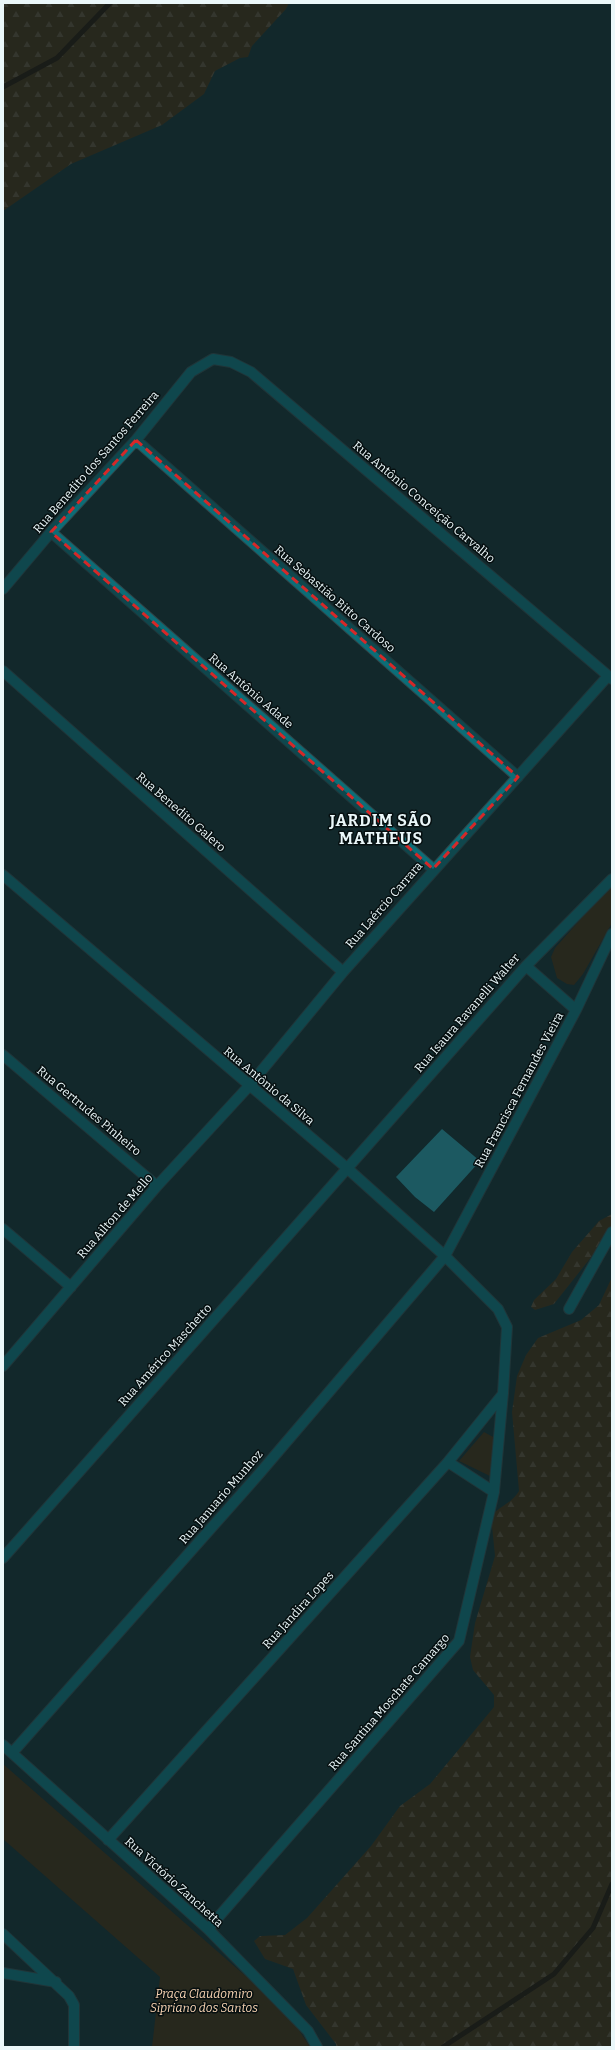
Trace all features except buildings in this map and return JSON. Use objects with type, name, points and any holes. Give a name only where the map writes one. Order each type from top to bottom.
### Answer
[{"type":"street","name":"Rua Benedito dos Santos Ferreira","points":[[3,589],[51,532],[136,440],[191,372],[213,359]]},
{"type":"street","name":"Rua Antônio Conceição Carvalho","points":[[213,359],[231,362],[251,372],[610,677]]},
{"type":"street","name":"Rua Sebastião Bitto Cardoso","points":[[136,440],[518,777]]},
{"type":"street","name":"Rua Antônio Adade","points":[[51,532],[433,869]]},
{"type":"street","name":"Rua Benedito Galero","points":[[3,671],[342,972]]},
{"type":"street","name":"Rua Laércio Carrara","points":[[249,1086],[342,972],[433,869],[610,677]]},
{"type":"street","name":"Rua Antônio da Silva","points":[[3,875],[348,1169],[446,1256],[498,1309],[506,1327]]},
{"type":"street","name":"Rua Isaura Ravanelli Walter","points":[[348,1169],[526,966],[612,879]]},
{"type":"street","name":"Rua Francisca Fernandes Vieira","points":[[446,1256],[576,1010],[612,934]]},
{"type":"street","points":[[526,966],[576,1010]]},
{"type":"street","name":"Rua Gertrudes Pinheiro","points":[[3,1055],[157,1186]]},
{"type":"street","name":"Rua Ailton de Mello","points":[[3,1366],[157,1186],[249,1086]]},
{"type":"street","name":"Rua Américo Maschetto","points":[[3,1558],[348,1169]]},
{"type":"street","points":[[3,1229],[71,1287]]},
{"type":"street","points":[[569,1309],[612,1232]]},
{"type":"street","name":"Rua Januario Munhoz","points":[[12,1753],[259,1474],[446,1256]]},
{"type":"street","name":"Rua Santina Moschate Camargo","points":[[208,1929],[459,1641],[494,1492],[503,1393],[506,1327]]},
{"type":"street","name":"Rua Jandira Lopes","points":[[108,1840],[448,1462],[503,1393]]},
{"type":"street","points":[[448,1462],[494,1492]]},
{"type":"street","name":"Rua Victório Zanchetta","points":[[3,1746],[208,1929],[308,2031],[317,2047]]},
{"type":"street","points":[[3,1934],[56,1982],[69,1996],[74,2005],[74,2047]]},
{"type":"street","points":[[3,1973],[56,1982]]},
{"type":"highlighted area","points":[[136,440],[518,777],[433,869],[51,532]]},
{"type":"green space","points":[[3,3],[289,3],[286,9],[252,46],[248,57],[240,58],[215,71],[204,94],[162,125],[71,164],[3,211]]},
{"type":"green space","points":[[612,884],[612,923],[583,974],[574,985],[567,984],[557,978],[551,957],[555,948]]},
{"type":"green space","points":[[612,1214],[612,1247],[600,1246],[554,1304],[535,1310],[531,1307],[534,1300],[556,1279],[572,1252],[599,1221]]},
{"type":"green space","points":[[612,1277],[612,2047],[336,2047],[336,2044],[306,2005],[293,1969],[265,1959],[254,1941],[260,1936],[285,1935],[307,1918],[371,1846],[400,1806],[430,1784],[494,1707],[494,1695],[473,1670],[470,1657],[475,1623],[495,1556],[491,1516],[513,1499],[519,1491],[512,1412],[517,1376],[526,1355],[538,1338],[581,1320],[599,1305]]},
{"type":"green space","points":[[484,1432],[495,1438],[490,1476],[459,1461]]},
{"type":"green space","name":"Praça Claudomiro Sipriano dos Santos","points":[[3,1764],[249,1979],[295,2024],[310,2047],[152,2047],[160,1977],[3,1839]]},
{"type":"waterway","points":[[3,87],[57,58],[110,3]]},
{"type":"waterway","points":[[443,2047],[554,1974],[593,1928],[612,1884]]},
{"type":"district","name":"JARDIM SÃO MATHEUS","points":[[381,829]]}]
